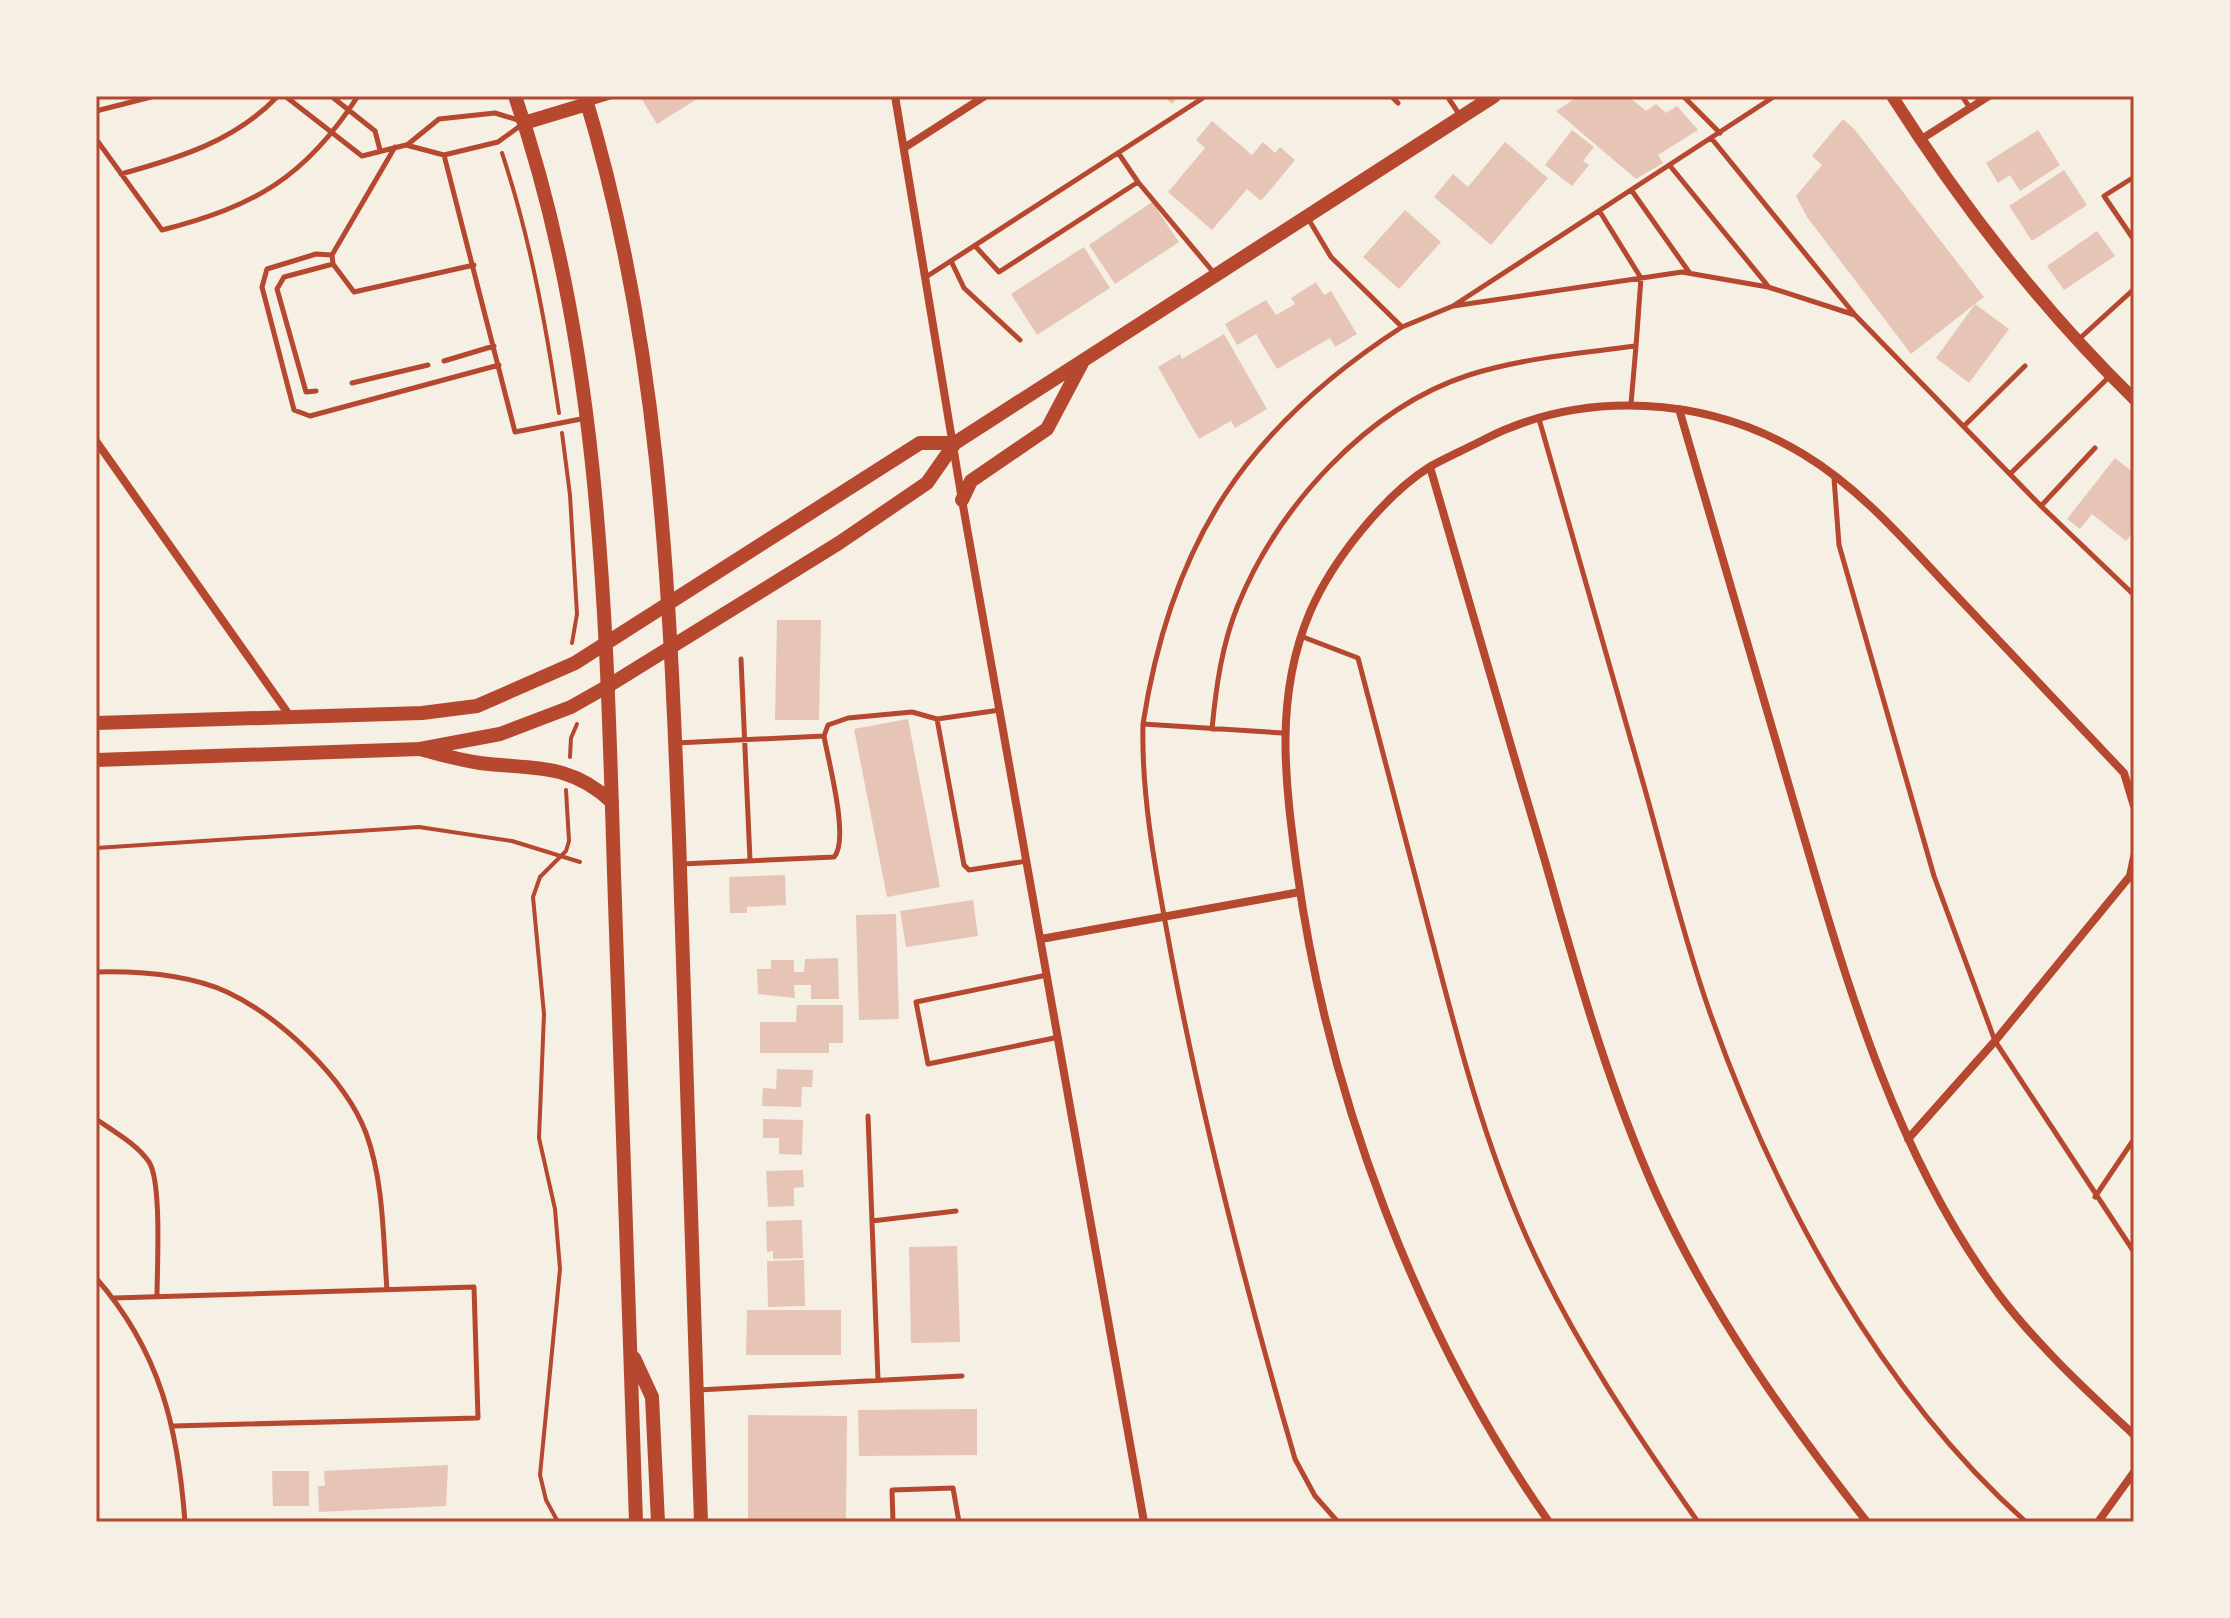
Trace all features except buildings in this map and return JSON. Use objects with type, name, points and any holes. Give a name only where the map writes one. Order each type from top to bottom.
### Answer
[{"type":"main road","points":[[515,96],[556,247],[587,418],[608,686],[636,1522]]},
{"type":"main road","points":[[96,760],[420,749],[500,734],[576,704],[839,543],[927,483],[955,443],[1494,96]]},
{"type":"main road","points":[[524,123],[586,100],[619,223],[657,444],[669,601],[680,864],[701,1522]]},
{"type":"main road","points":[[962,500],[971,481],[1047,429],[1084,360]]},
{"type":"main road","points":[[96,723],[422,713],[477,706],[575,663],[920,443],[955,443]]},
{"type":"main road","points":[[420,749],[465,761],[568,774],[593,785],[612,802]]},
{"type":"main road","points":[[630,1351],[652,1397],[658,1522]]},
{"type":"street","points":[[895,96],[955,443],[962,500],[1144,1522]]},
{"type":"street","points":[[904,148],[985,96]]},
{"type":"street","points":[[1892,96],[1984,231],[2077,342],[2134,399]]},
{"type":"street","points":[[1920,140],[1989,96]]},
{"type":"street","points":[[1549,1522],[1479,1411],[1408,1267],[1362,1143],[1320,1003],[1300,892],[1284,775],[1283,733],[1289,682],[1311,611],[1350,545],[1399,491],[1430,467],[1526,418],[1631,404],[1728,419],[1803,454],[1879,514],[2124,773],[2134,806]]},
{"type":"street","points":[[1679,409],[1843,970],[1908,1139],[1942,1204],[2000,1295],[2062,1367],[2134,1435]]},
{"type":"street","points":[[96,441],[291,717]]},
{"type":"street","points":[[1430,467],[1590,1016],[1624,1117],[1657,1195],[1742,1352],[1793,1429],[1867,1522]]},
{"type":"street","points":[[1908,1139],[1995,1041],[2130,876],[2134,857]]},
{"type":"street","points":[[1041,939],[1300,892]]},
{"type":"street","points":[[2098,1522],[2134,1472]]},
{"type":"lane","points":[[96,111],[155,96]]},
{"type":"lane","points":[[121,174],[213,144],[261,113],[278,96]]},
{"type":"lane","points":[[285,96],[362,156],[406,145],[444,155],[498,142],[524,123]]},
{"type":"lane","points":[[331,96],[375,131],[380,150]]},
{"type":"lane","points":[[96,139],[162,230],[254,200],[288,178],[334,132],[358,96]]},
{"type":"lane","points":[[586,100],[613,96]]},
{"type":"lane","points":[[926,277],[1206,96]]},
{"type":"lane","points":[[1391,96],[1398,103]]},
{"type":"lane","points":[[1447,96],[1461,117]]},
{"type":"lane","points":[[1683,96],[1720,133]]},
{"type":"lane","points":[[1338,1522],[1315,1496],[1295,1459],[1271,1377],[1191,1059],[1165,917],[1142,762],[1143,724],[1161,632],[1198,535],[1226,488],[1252,454],[1292,414],[1364,352],[1402,327],[1453,306],[1671,167],[1775,96]]},
{"type":"lane","points":[[1962,96],[1970,108]]},
{"type":"lane","points":[[406,145],[439,119],[495,113],[524,123]]},
{"type":"lane","points":[[1712,139],[1855,315],[2041,506],[2134,595]]},
{"type":"lane","points":[[395,147],[332,255],[333,264],[354,292],[474,265]]},
{"type":"lane","points":[[1119,154],[1138,182],[1216,275]]},
{"type":"lane","points":[[444,155],[515,432],[587,418]]},
{"type":"lane","points":[[1671,167],[1768,287]]},
{"type":"lane","points":[[2134,177],[2104,196],[2134,240]]},
{"type":"lane","points":[[976,247],[999,272],[1138,182]]},
{"type":"lane","points":[[1632,191],[1690,273]]},
{"type":"lane","points":[[1600,212],[1641,278],[1631,404]]},
{"type":"lane","points":[[1307,217],[1331,257],[1402,327]]},
{"type":"lane","points":[[332,255],[316,254],[267,269],[262,287],[294,410],[310,416],[499,365]]},
{"type":"lane","points":[[952,263],[964,288],[1020,340]]},
{"type":"lane","points":[[316,391],[306,392],[277,289],[284,277],[333,264]]},
{"type":"lane","points":[[1453,306],[1690,273],[1768,287],[1855,315]]},
{"type":"lane","points":[[2077,342],[2134,289]]},
{"type":"lane","points":[[444,361],[494,346]]},
{"type":"lane","points":[[1212,729],[1223,650],[1238,605],[1259,562],[1289,516],[1355,443],[1407,405],[1468,376],[1552,357],[1636,346]]},
{"type":"lane","points":[[352,383],[428,365]]},
{"type":"lane","points":[[1965,425],[2025,366]]},
{"type":"lane","points":[[2011,473],[2110,376]]},
{"type":"lane","points":[[1539,416],[1708,1008],[1785,1195],[1881,1354],[1940,1434],[2026,1522]]},
{"type":"lane","points":[[2041,506],[2095,448]]},
{"type":"lane","points":[[1834,478],[1839,545],[1934,876],[1995,1041],[2134,1252]]},
{"type":"lane","points":[[1303,637],[1358,658],[1453,1020],[1491,1151],[1528,1239],[1577,1334],[1633,1428],[1698,1522]]},
{"type":"lane","points":[[741,659],[750,860]]},
{"type":"lane","points":[[680,864],[834,857],[839,852],[841,832],[824,736],[828,725],[848,718],[912,712],[937,719],[1001,710]]},
{"type":"lane","points":[[937,719],[964,865],[969,870],[1028,860]]},
{"type":"lane","points":[[1143,724],[1283,733]]},
{"type":"lane","points":[[675,743],[824,736]]},
{"type":"lane","points":[[96,972],[133,971],[183,978],[227,992],[268,1017],[315,1059],[343,1090],[366,1132],[379,1183],[387,1290]]},
{"type":"lane","points":[[1048,975],[916,1002],[928,1064],[1059,1037]]},
{"type":"lane","points":[[868,1116],[878,1380]]},
{"type":"lane","points":[[96,1119],[137,1148],[150,1164],[156,1186],[157,1297]]},
{"type":"lane","points":[[2095,1197],[2134,1139]]},
{"type":"lane","points":[[872,1221],[956,1211]]},
{"type":"lane","points":[[96,1278],[114,1298],[149,1358],[173,1426],[185,1522]]},
{"type":"lane","points":[[114,1298],[474,1287],[478,1418],[173,1426]]},
{"type":"lane","points":[[697,1390],[962,1376]]},
{"type":"lane","points":[[893,1522],[892,1490],[953,1488],[959,1522]]},
{"type":"path","points":[[498,142],[510,171],[537,283],[561,422],[570,495],[577,614],[571,634],[575,663]]},
{"type":"path","points":[[558,1522],[546,1500],[540,1475],[560,1269],[555,1209],[539,1138],[544,1014],[533,897],[540,877],[562,855],[569,841],[564,799],[571,738],[577,723],[576,704]]},
{"type":"path","points":[[96,848],[419,827],[512,841],[580,862]]}]
